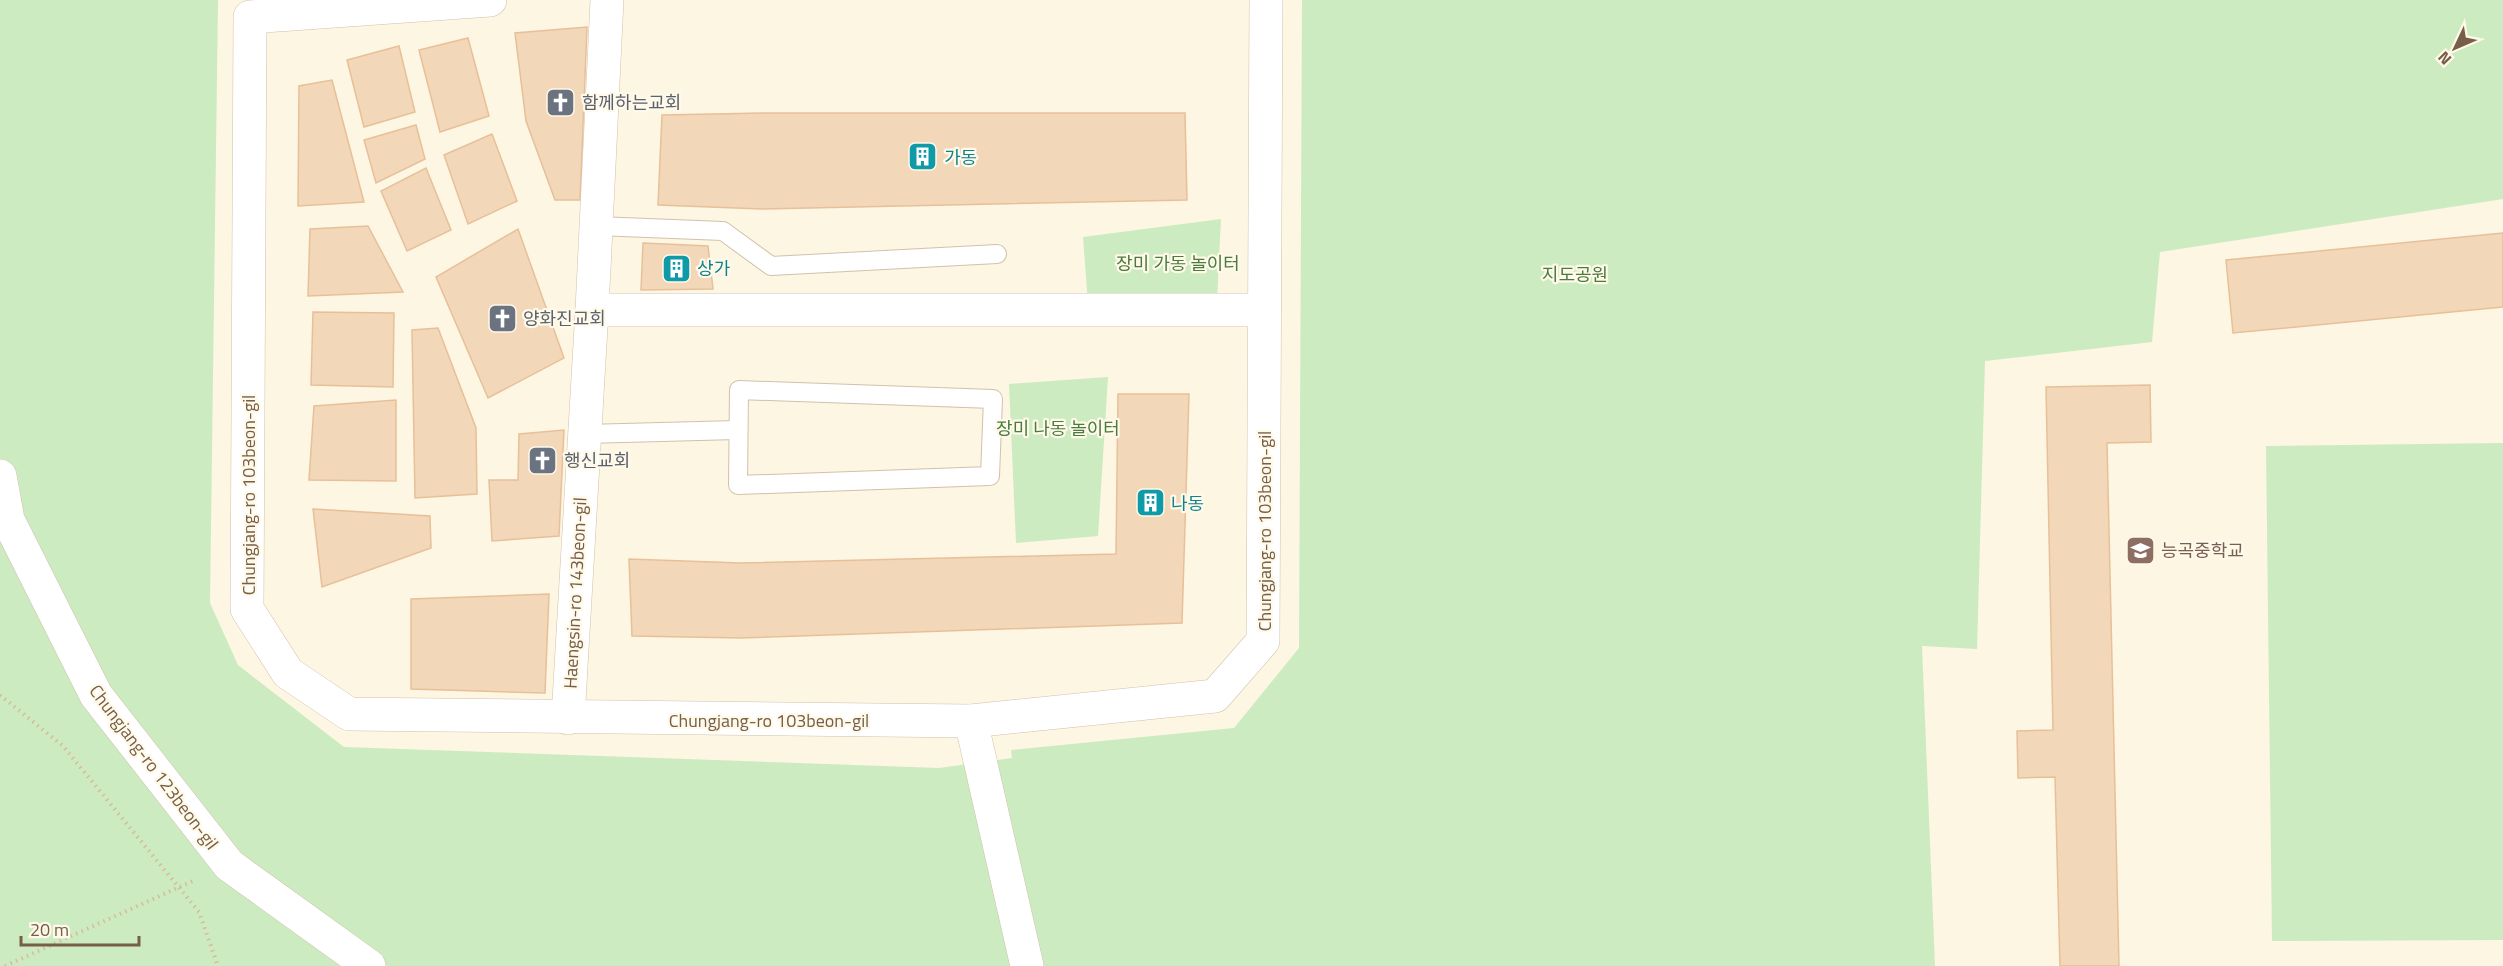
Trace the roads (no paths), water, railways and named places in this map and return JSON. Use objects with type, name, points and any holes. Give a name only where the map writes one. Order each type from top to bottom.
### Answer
[{"type":"street","name":"Chungjang-ro 103beon-gil","points":[[490,0],[244,6],[247,609],[288,673],[349,714],[971,721],[1215,696],[1263,641],[1266,0]]},
{"type":"street","name":"Haengsin-ro 143beon-gil","points":[[568,718],[597,226],[607,0]]},
{"type":"street","points":[[592,310],[1264,310]]},
{"type":"street","name":"Chungjang-ro 123beon-gil","points":[[0,476],[4,522],[96,695],[229,865],[369,966]]},
{"type":"street","points":[[971,721],[1027,966]]},
{"type":"lane","points":[[597,226],[723,231],[771,266],[997,254]]},
{"type":"lane","points":[[739,390],[993,399],[990,476],[738,484],[737,430],[739,390]]},
{"type":"lane","points":[[585,434],[737,430]]},
{"type":"place","name":"함께하는교회","points":[[561,102]]},
{"type":"place","name":"가동","points":[[923,157]]},
{"type":"place","name":"상가","points":[[676,268]]},
{"type":"place","name":"양화진교회","points":[[502,318]]},
{"type":"place","name":"행신교회","points":[[543,460]]},
{"type":"place","name":"나동","points":[[1150,503]]},
{"type":"place","name":"능곡중학교","points":[[2140,550]]},
{"type":"park label","name":"장미 가동 놀이터","points":[[1178,263]]},
{"type":"park label","name":"지도공원","points":[[1575,274]]},
{"type":"park label","name":"장미 나동 놀이터","points":[[1058,428]]}]
